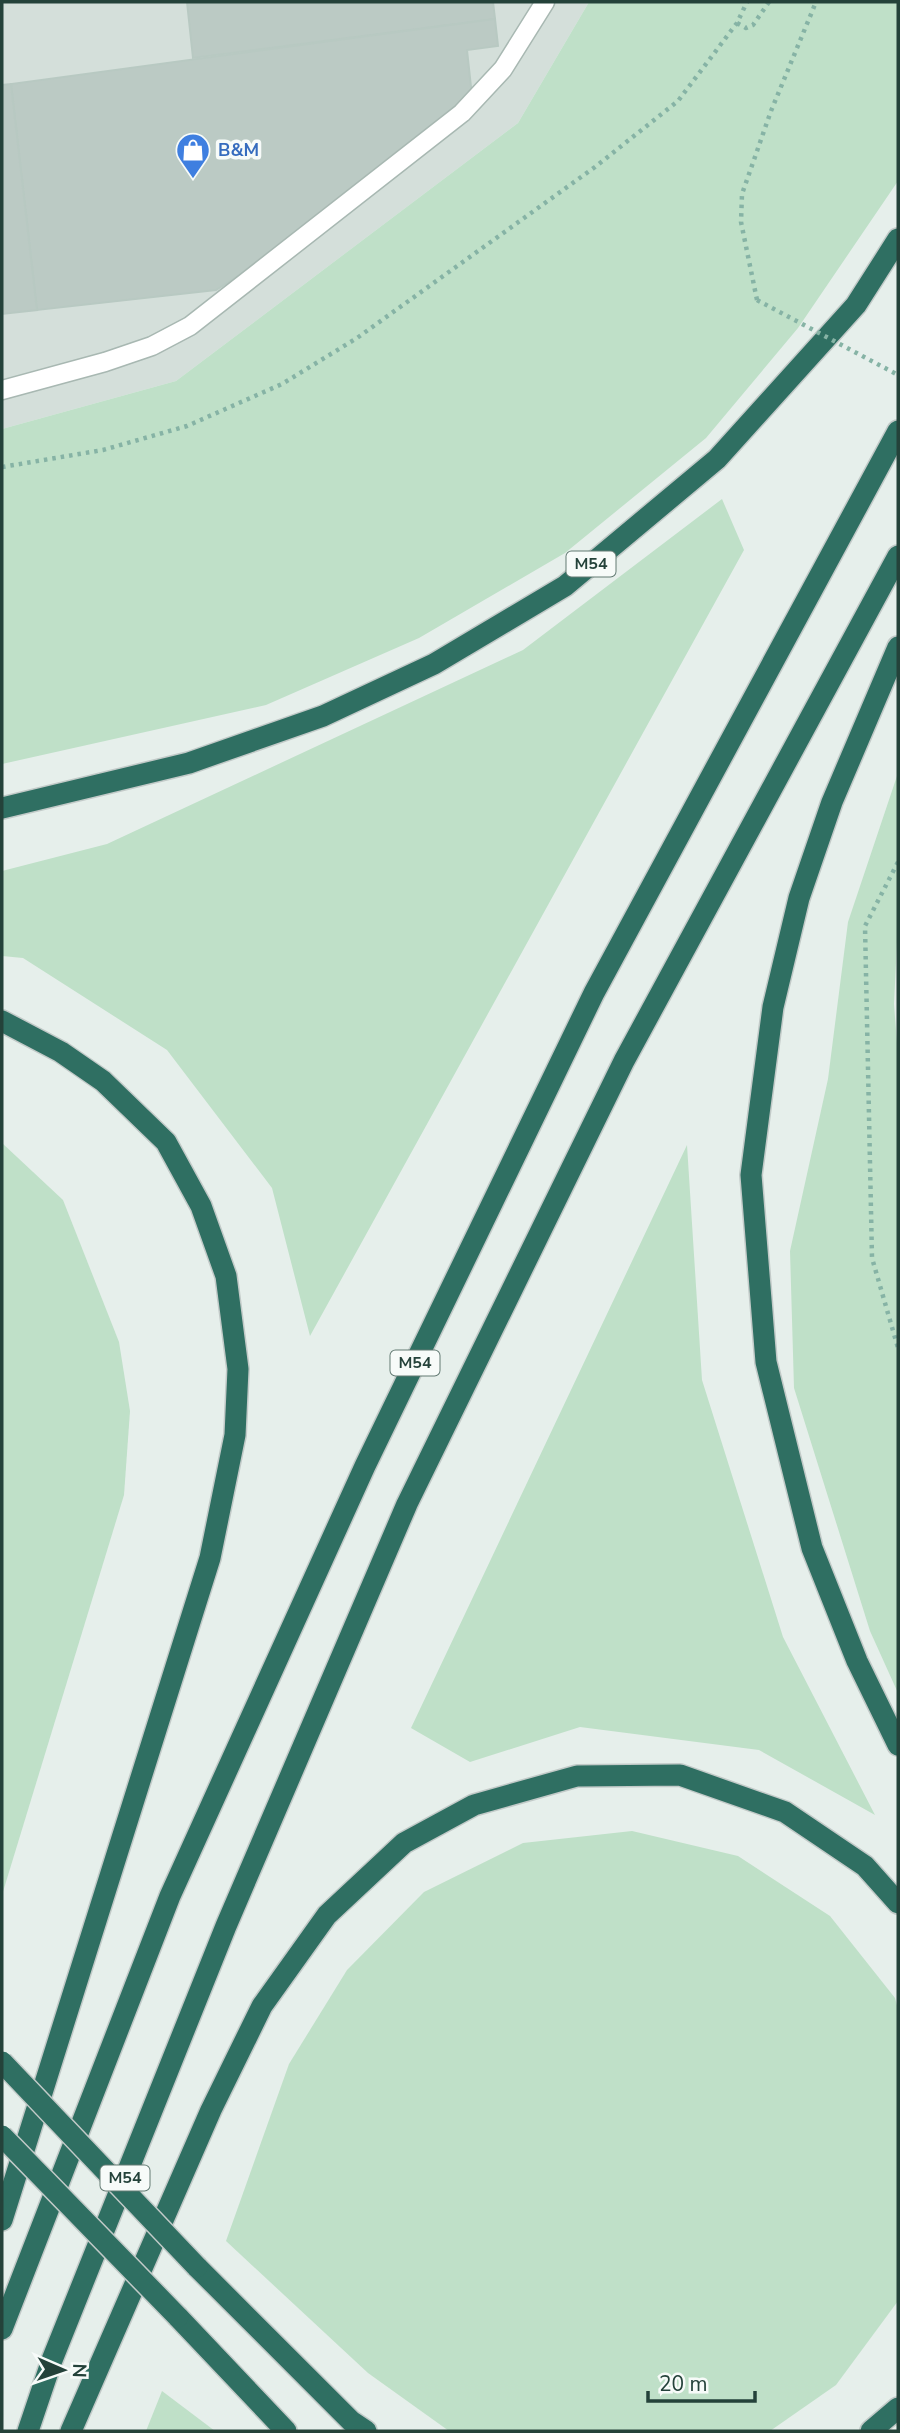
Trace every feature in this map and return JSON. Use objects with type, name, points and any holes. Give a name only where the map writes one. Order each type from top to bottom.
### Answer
[{"type":"highway","name":"M54","points":[[2,808],[189,763],[323,716],[433,664],[565,586],[717,459],[856,305],[898,239]]},
{"type":"highway","name":"M54","points":[[2,2329],[170,1896],[365,1466],[594,993],[898,430]]},
{"type":"highway","name":"M54","points":[[28,2431],[52,2360],[226,1926],[407,1504],[624,1061],[898,556]]},
{"type":"highway","points":[[898,647],[832,802],[799,898],[773,1007],[751,1175],[766,1362],[812,1548],[857,1661],[898,1745]]},
{"type":"highway","points":[[2,1021],[61,1052],[103,1082],[166,1142],[201,1206],[226,1276],[238,1369],[235,1435],[210,1558],[2,2220]]},
{"type":"highway","name":"M54","points":[[71,2431],[211,2110],[262,2006],[327,1915],[404,1843],[474,1805],[578,1776],[680,1775],[785,1812],[865,1866],[898,1903]]},
{"type":"highway","name":"M54","points":[[2,2062],[197,2267],[351,2421],[366,2431]]},
{"type":"highway","points":[[2,2136],[286,2431]]},
{"type":"highway","points":[[871,2431],[898,2408]]},
{"type":"lane","points":[[2,390],[152,346],[190,326],[462,113],[503,69],[545,2]]},
{"type":"path","points":[[2,467],[103,450],[187,426],[282,384],[368,330],[595,167],[668,110],[678,101],[737,23],[747,2]]},
{"type":"path","points":[[737,23],[746,28],[753,25],[769,2]]},
{"type":"path","points":[[817,2],[766,124],[742,194],[741,222],[750,255],[757,300],[898,375]]},
{"type":"path","points":[[898,862],[865,926],[872,1258],[898,1348]]},
{"type":"shaded area","points":[[2,2],[589,2],[518,123],[176,381],[2,429]]},
{"type":"green space","points":[[589,2],[898,2],[898,181],[798,328],[706,438],[565,553],[419,638],[266,705],[2,764],[2,429],[176,381],[518,123]]},
{"type":"green space","points":[[722,499],[744,550],[310,1336],[272,1188],[167,1050],[23,958],[2,956],[2,871],[107,844],[523,650]]},
{"type":"green space","points":[[898,773],[898,922],[894,1004],[898,1056],[898,1693],[870,1631],[794,1388],[790,1251],[828,1079],[848,922]]},
{"type":"green space","points":[[2,1143],[63,1200],[119,1342],[130,1411],[124,1495],[2,1895]]},
{"type":"green space","points":[[687,1145],[702,1380],[783,1637],[875,1815],[759,1750],[580,1727],[470,1762],[411,1728]]},
{"type":"green space","points":[[632,1831],[738,1856],[830,1916],[895,1998],[898,2009],[898,2301],[836,2385],[770,2431],[449,2431],[368,2373],[226,2241],[289,2064],[347,1970],[424,1892],[523,1843]]},
{"type":"green space","points":[[162,2391],[215,2431],[146,2431]]},
{"type":"building","points":[[187,2],[493,2],[495,19],[193,58]]},
{"type":"building","name":"B&M","points":[[495,19],[498,46],[467,50],[472,96],[255,265],[216,290],[37,310],[11,84]]},
{"type":"building","points":[[11,84],[37,310],[2,314],[2,85]]},
{"type":"place","name":"B&M","points":[[193,180]]}]
